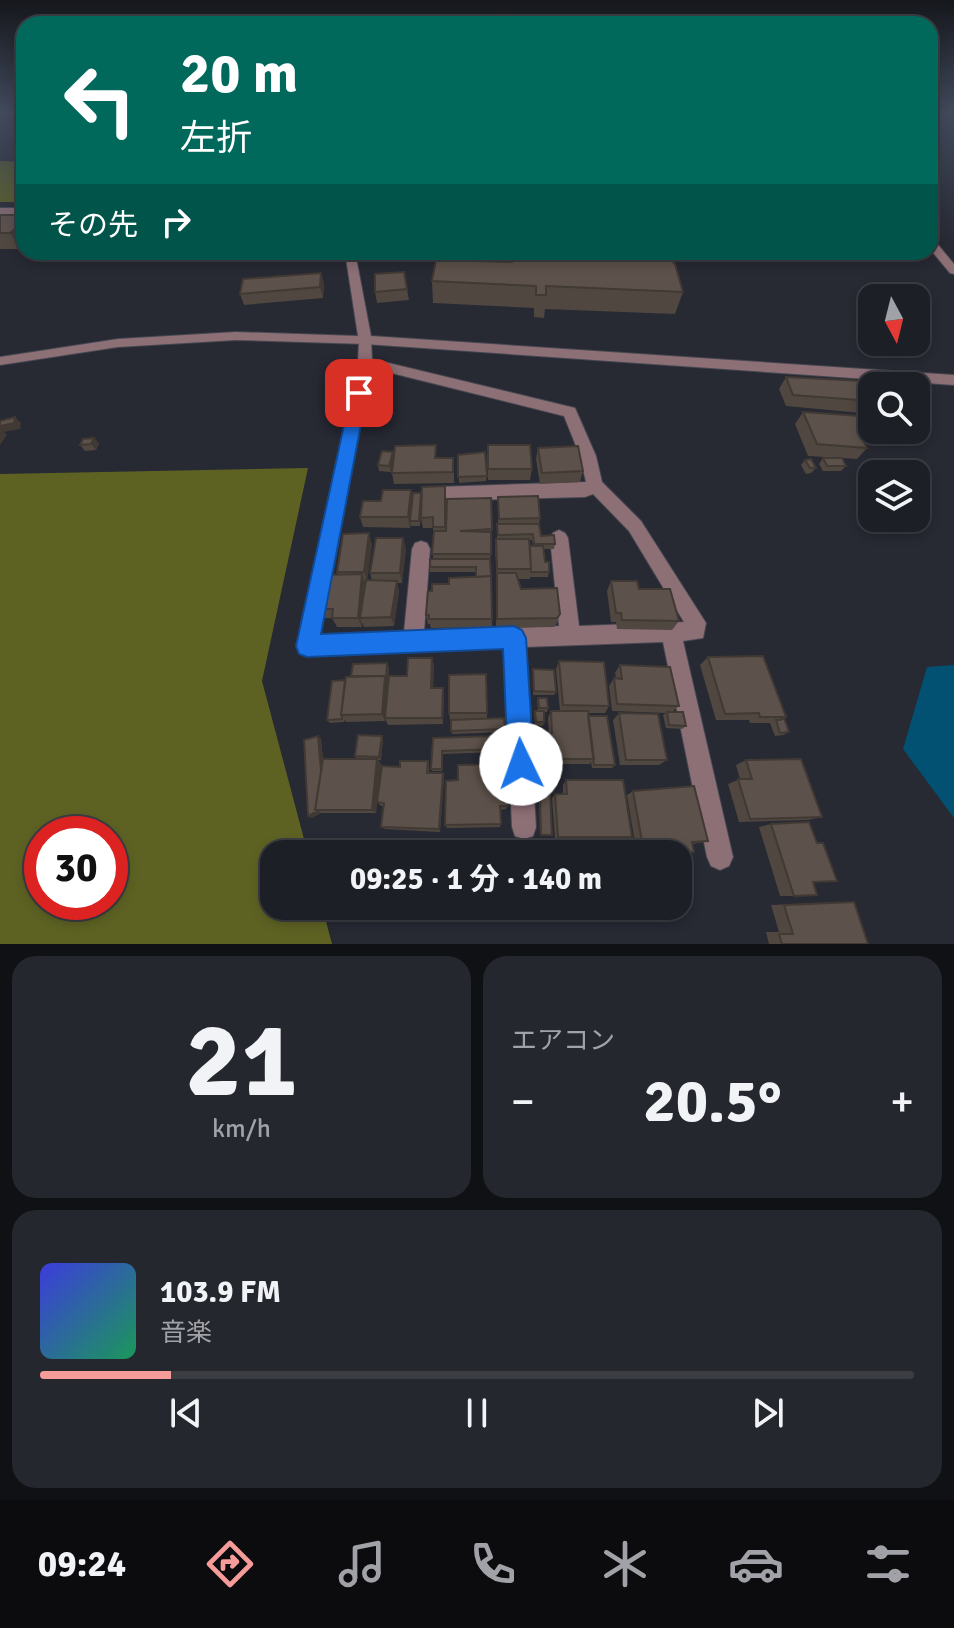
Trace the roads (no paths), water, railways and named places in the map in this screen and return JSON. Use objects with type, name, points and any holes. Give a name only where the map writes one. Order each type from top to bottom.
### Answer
[{"type":"street","points":[[938,252],[954,271]]},
{"type":"street","points":[[351,260],[365,340],[365,362],[307,646],[696,631],[696,623],[635,526],[595,485],[588,456],[570,412],[365,362]]},
{"type":"street","points":[[0,361],[118,343],[178,338],[365,340],[954,380]]},
{"type":"street","points":[[435,494],[585,490],[595,485]]},
{"type":"street","points":[[559,538],[570,635]]},
{"type":"street","points":[[413,642],[421,549]]},
{"type":"street","points":[[671,632],[720,857]]},
{"type":"street","points":[[514,638],[524,827]]},
{"type":"water","points":[[954,665],[954,818],[903,749],[927,667]]}]
